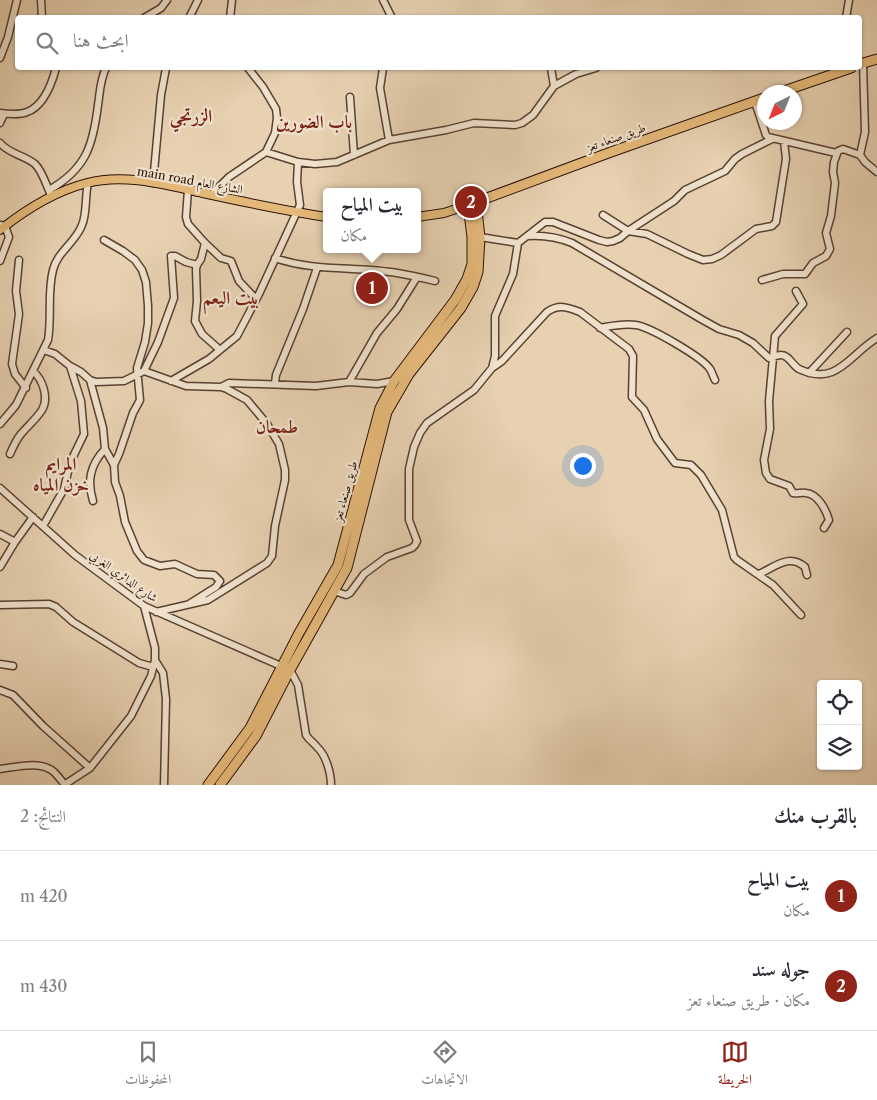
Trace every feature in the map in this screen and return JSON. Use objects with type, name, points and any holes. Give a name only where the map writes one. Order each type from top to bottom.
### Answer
[{"type":"highway","points":[[862,64],[877,59]]},
{"type":"highway","points":[[801,85],[843,70]]},
{"type":"highway","name":"طريق صنعاء تعز","points":[[472,204],[611,152],[755,102]]},
{"type":"highway","name":"طريق صنعاء تعز","points":[[220,785],[256,736],[299,633],[338,565],[380,408],[460,308],[473,287],[478,272],[480,237],[472,204]]},
{"type":"highway","name":"طريق صنعاء تعز","points":[[208,785],[250,728],[348,568],[387,412],[398,384],[455,300],[467,279],[472,264],[472,204]]},
{"type":"main road","name":"main road الشارع العام","points":[[2,227],[50,193],[88,183],[112,180],[153,183],[297,213],[323,216]]},
{"type":"main road","points":[[421,216],[444,213],[472,204]]},
{"type":"street","points":[[0,58],[8,37],[17,0]]},
{"type":"street","points":[[41,0],[42,15]]},
{"type":"street","points":[[149,15],[160,8],[167,0]]},
{"type":"street","points":[[190,15],[198,0]]},
{"type":"street","points":[[230,15],[232,0]]},
{"type":"street","points":[[383,0],[390,15]]},
{"type":"street","points":[[847,15],[850,0]]},
{"type":"street","points":[[0,123],[2,113],[26,113],[34,108],[45,96],[55,70]]},
{"type":"street","points":[[0,143],[6,149],[34,164],[50,193],[64,181],[88,154],[96,124],[101,79],[105,70]]},
{"type":"street","points":[[153,183],[161,95],[166,70]]},
{"type":"street","points":[[212,195],[234,172],[266,152],[275,133],[276,110],[263,87],[250,70]]},
{"type":"street","points":[[383,70],[380,88],[389,140]]},
{"type":"street","points":[[551,70],[554,86]]},
{"type":"street","points":[[266,152],[298,162],[315,164],[337,162],[389,140],[474,123],[515,125],[522,123],[533,114],[554,86],[576,74],[589,70]]},
{"type":"street","points":[[860,155],[865,132],[861,70]]},
{"type":"street","points":[[350,97],[354,155]]},
{"type":"street","points":[[755,102],[766,135],[772,139],[836,153],[843,149],[860,155],[877,172]]},
{"type":"street","points":[[480,237],[518,242],[545,222],[553,222],[608,242],[620,238],[674,201],[685,190],[725,171],[742,154],[772,139]]},
{"type":"street","points":[[603,215],[628,231],[647,234],[703,260],[712,259],[721,255],[756,229],[772,226],[776,222],[786,159],[784,141]]},
{"type":"street","points":[[762,280],[783,274],[804,274],[813,262],[829,253],[830,249],[826,232],[831,216],[836,153]]},
{"type":"street","points":[[171,382],[190,372],[237,336],[300,205],[297,182],[298,162]]},
{"type":"street","points":[[0,423],[16,406],[44,350],[50,329],[49,303],[53,269],[58,258],[83,224],[88,183]]},
{"type":"street","points":[[188,190],[186,220],[191,228],[221,258],[232,260],[239,281],[256,298]]},
{"type":"street","points":[[0,260],[9,237],[2,227]]},
{"type":"street","points":[[528,236],[544,235],[560,238],[572,243],[701,320],[753,342],[769,358],[786,356],[796,367],[809,373],[828,374],[877,338]]},
{"type":"street","points":[[104,240],[135,260],[142,270],[146,282],[148,323],[136,375],[140,400],[133,413],[113,472],[122,503],[124,519],[140,556],[148,562],[160,566],[176,564],[192,572],[214,575],[219,578],[220,581],[216,587],[188,604]]},
{"type":"street","points":[[492,368],[495,356],[495,316],[513,274],[518,242]]},
{"type":"street","points":[[205,243],[196,269],[197,301],[195,321],[202,334],[220,350]]},
{"type":"street","points":[[44,350],[55,354],[90,380],[96,382],[117,382],[144,371],[158,342],[174,298],[172,256],[197,266]]},
{"type":"street","points":[[275,258],[317,268],[390,272],[435,280]]},
{"type":"street","points":[[19,260],[16,291],[19,314],[12,364],[15,374],[26,388]]},
{"type":"street","points":[[275,384],[289,339],[303,309],[317,268]]},
{"type":"street","points":[[350,382],[377,333],[408,294],[417,277]]},
{"type":"street","points":[[796,291],[803,304],[775,336],[768,400],[770,429],[764,460],[766,473],[770,479],[789,486],[794,493],[808,493],[823,505],[829,520],[824,528]]},
{"type":"street","points":[[334,591],[346,595],[350,593],[364,574],[374,566],[387,557],[412,548],[415,545],[417,541],[409,520],[409,469],[414,446],[420,433],[427,423],[474,390],[492,368],[502,361],[547,312],[555,307],[571,308],[580,312],[629,349],[633,356],[632,397],[644,410],[664,451],[675,463],[691,465],[701,475],[722,510],[734,557],[773,585],[801,615]]},
{"type":"street","points":[[600,328],[620,325],[635,325],[646,328],[686,349],[709,367],[715,380]]},
{"type":"street","points":[[809,373],[847,332]]},
{"type":"street","points":[[43,526],[64,489],[70,464],[84,434],[81,402],[70,366]]},
{"type":"street","points":[[144,371],[171,382],[197,388],[221,387],[229,383],[316,386],[350,382],[368,385],[398,384]]},
{"type":"street","points":[[10,454],[20,434],[44,407],[43,386],[41,380],[33,372]]},
{"type":"street","points":[[90,380],[103,428],[104,449],[114,465]]},
{"type":"street","points":[[156,612],[188,604],[197,604],[215,597],[268,563],[272,556],[275,526],[285,480],[283,456],[279,444],[267,424],[247,400],[221,387]]},
{"type":"street","points":[[93,501],[89,487],[91,472],[97,458],[104,449]]},
{"type":"street","name":"شارع الدائري الغربي","points":[[0,488],[75,555],[144,606],[286,668]]},
{"type":"street","points":[[0,567],[33,517]]},
{"type":"street","points":[[0,534],[15,542]]},
{"type":"street","points":[[759,574],[786,561],[794,560],[805,567],[807,575]]},
{"type":"street","points":[[0,604],[48,604],[56,607],[72,622],[139,663],[154,664],[163,672],[166,699],[164,785]]},
{"type":"street","points":[[0,769],[45,766],[54,771],[64,785],[90,768],[131,716],[151,676],[155,648],[144,606]]},
{"type":"street","points":[[0,664],[14,666]]},
{"type":"street","points":[[286,668],[298,685],[306,735],[322,754],[328,767],[330,785]]},
{"type":"street","points":[[0,690],[12,695],[90,768]]},
{"type":"place","name":"جوله سند","points":[[471,202]]},
{"type":"place","name":"بيت المياح","points":[[372,288]]},
{"type":"district","name":"الزرتجي","points":[[191,116]]},
{"type":"district","name":"باب الضورين","points":[[314,122]]},
{"type":"district","name":"بيت اليعم","points":[[231,298]]},
{"type":"district","name":"طمحان","points":[[277,427]]},
{"type":"district","name":"المرايم خزن المياه","points":[[61,474]]}]
